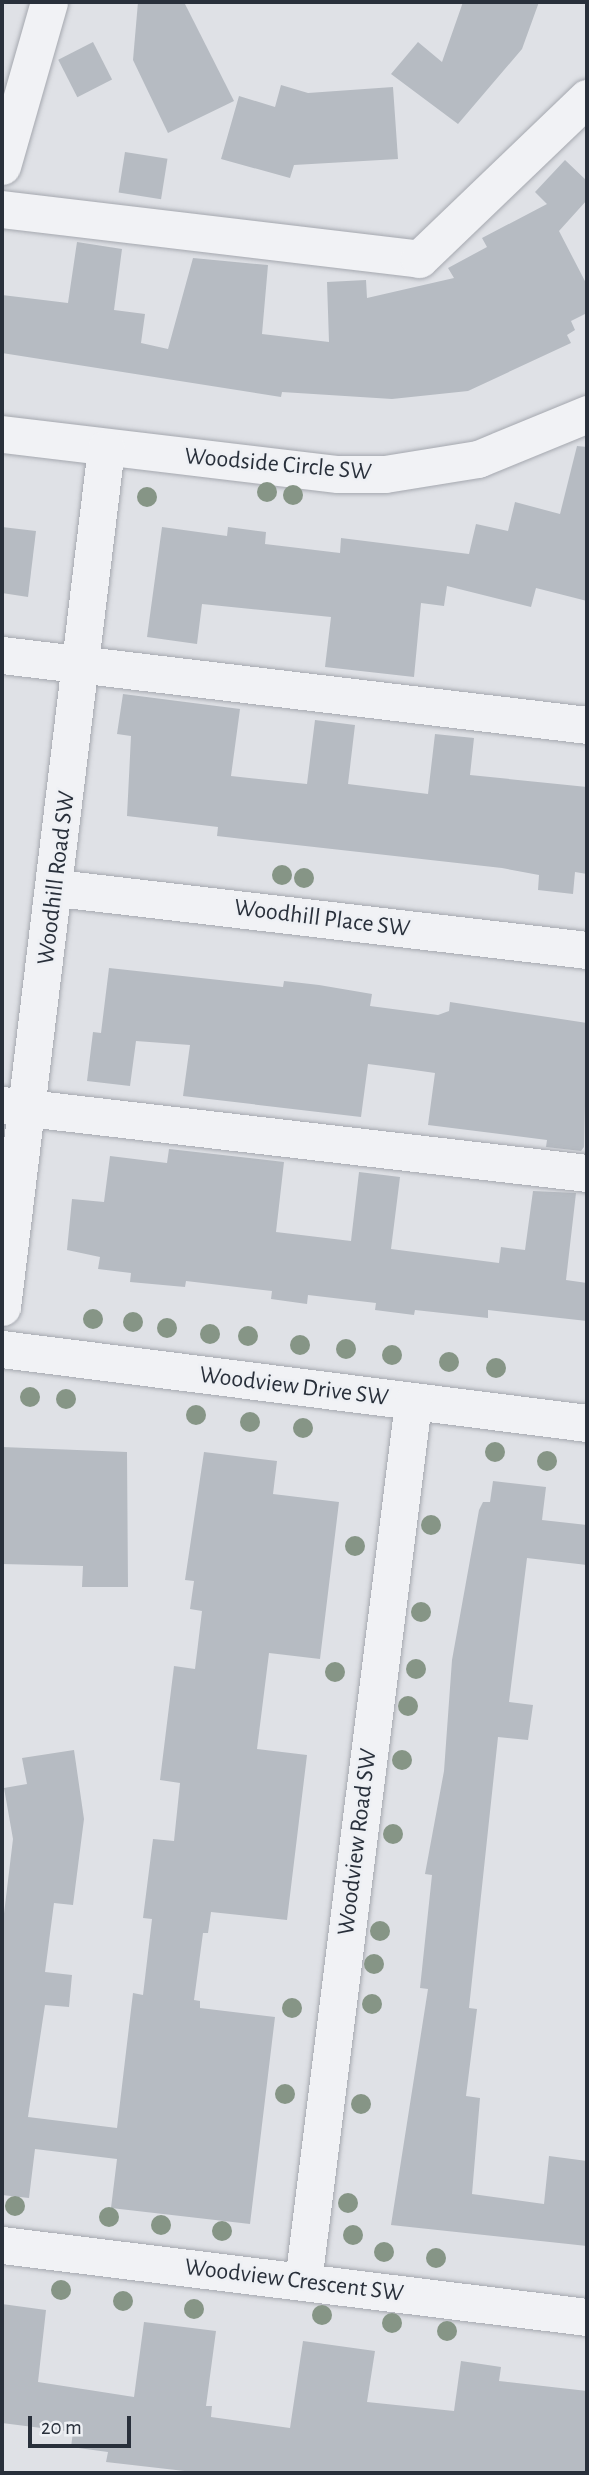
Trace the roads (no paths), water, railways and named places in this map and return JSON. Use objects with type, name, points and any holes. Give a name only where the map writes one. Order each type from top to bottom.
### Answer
[{"type":"street","points":[[2,166],[49,2]]},
{"type":"street","points":[[2,209],[419,259],[587,98]]},
{"type":"street","name":"Woodside Circle SW","points":[[2,435],[338,474],[385,474],[478,459],[587,414]]},
{"type":"street","name":"Woodhill Road SW","points":[[2,1307],[16,1105],[57,888],[106,448]]},
{"type":"street","points":[[2,655],[587,725]]},
{"type":"street","name":"Woodhill Place SW","points":[[57,888],[587,950]]},
{"type":"street","points":[[16,1105],[587,1173]]},
{"type":"street","name":"Woodview Drive SW","points":[[2,1349],[587,1423]]},
{"type":"street","name":"Woodview Road SW","points":[[303,2282],[413,1402]]},
{"type":"street","name":"Woodview Crescent SW","points":[[2,2245],[587,2317]]}]
